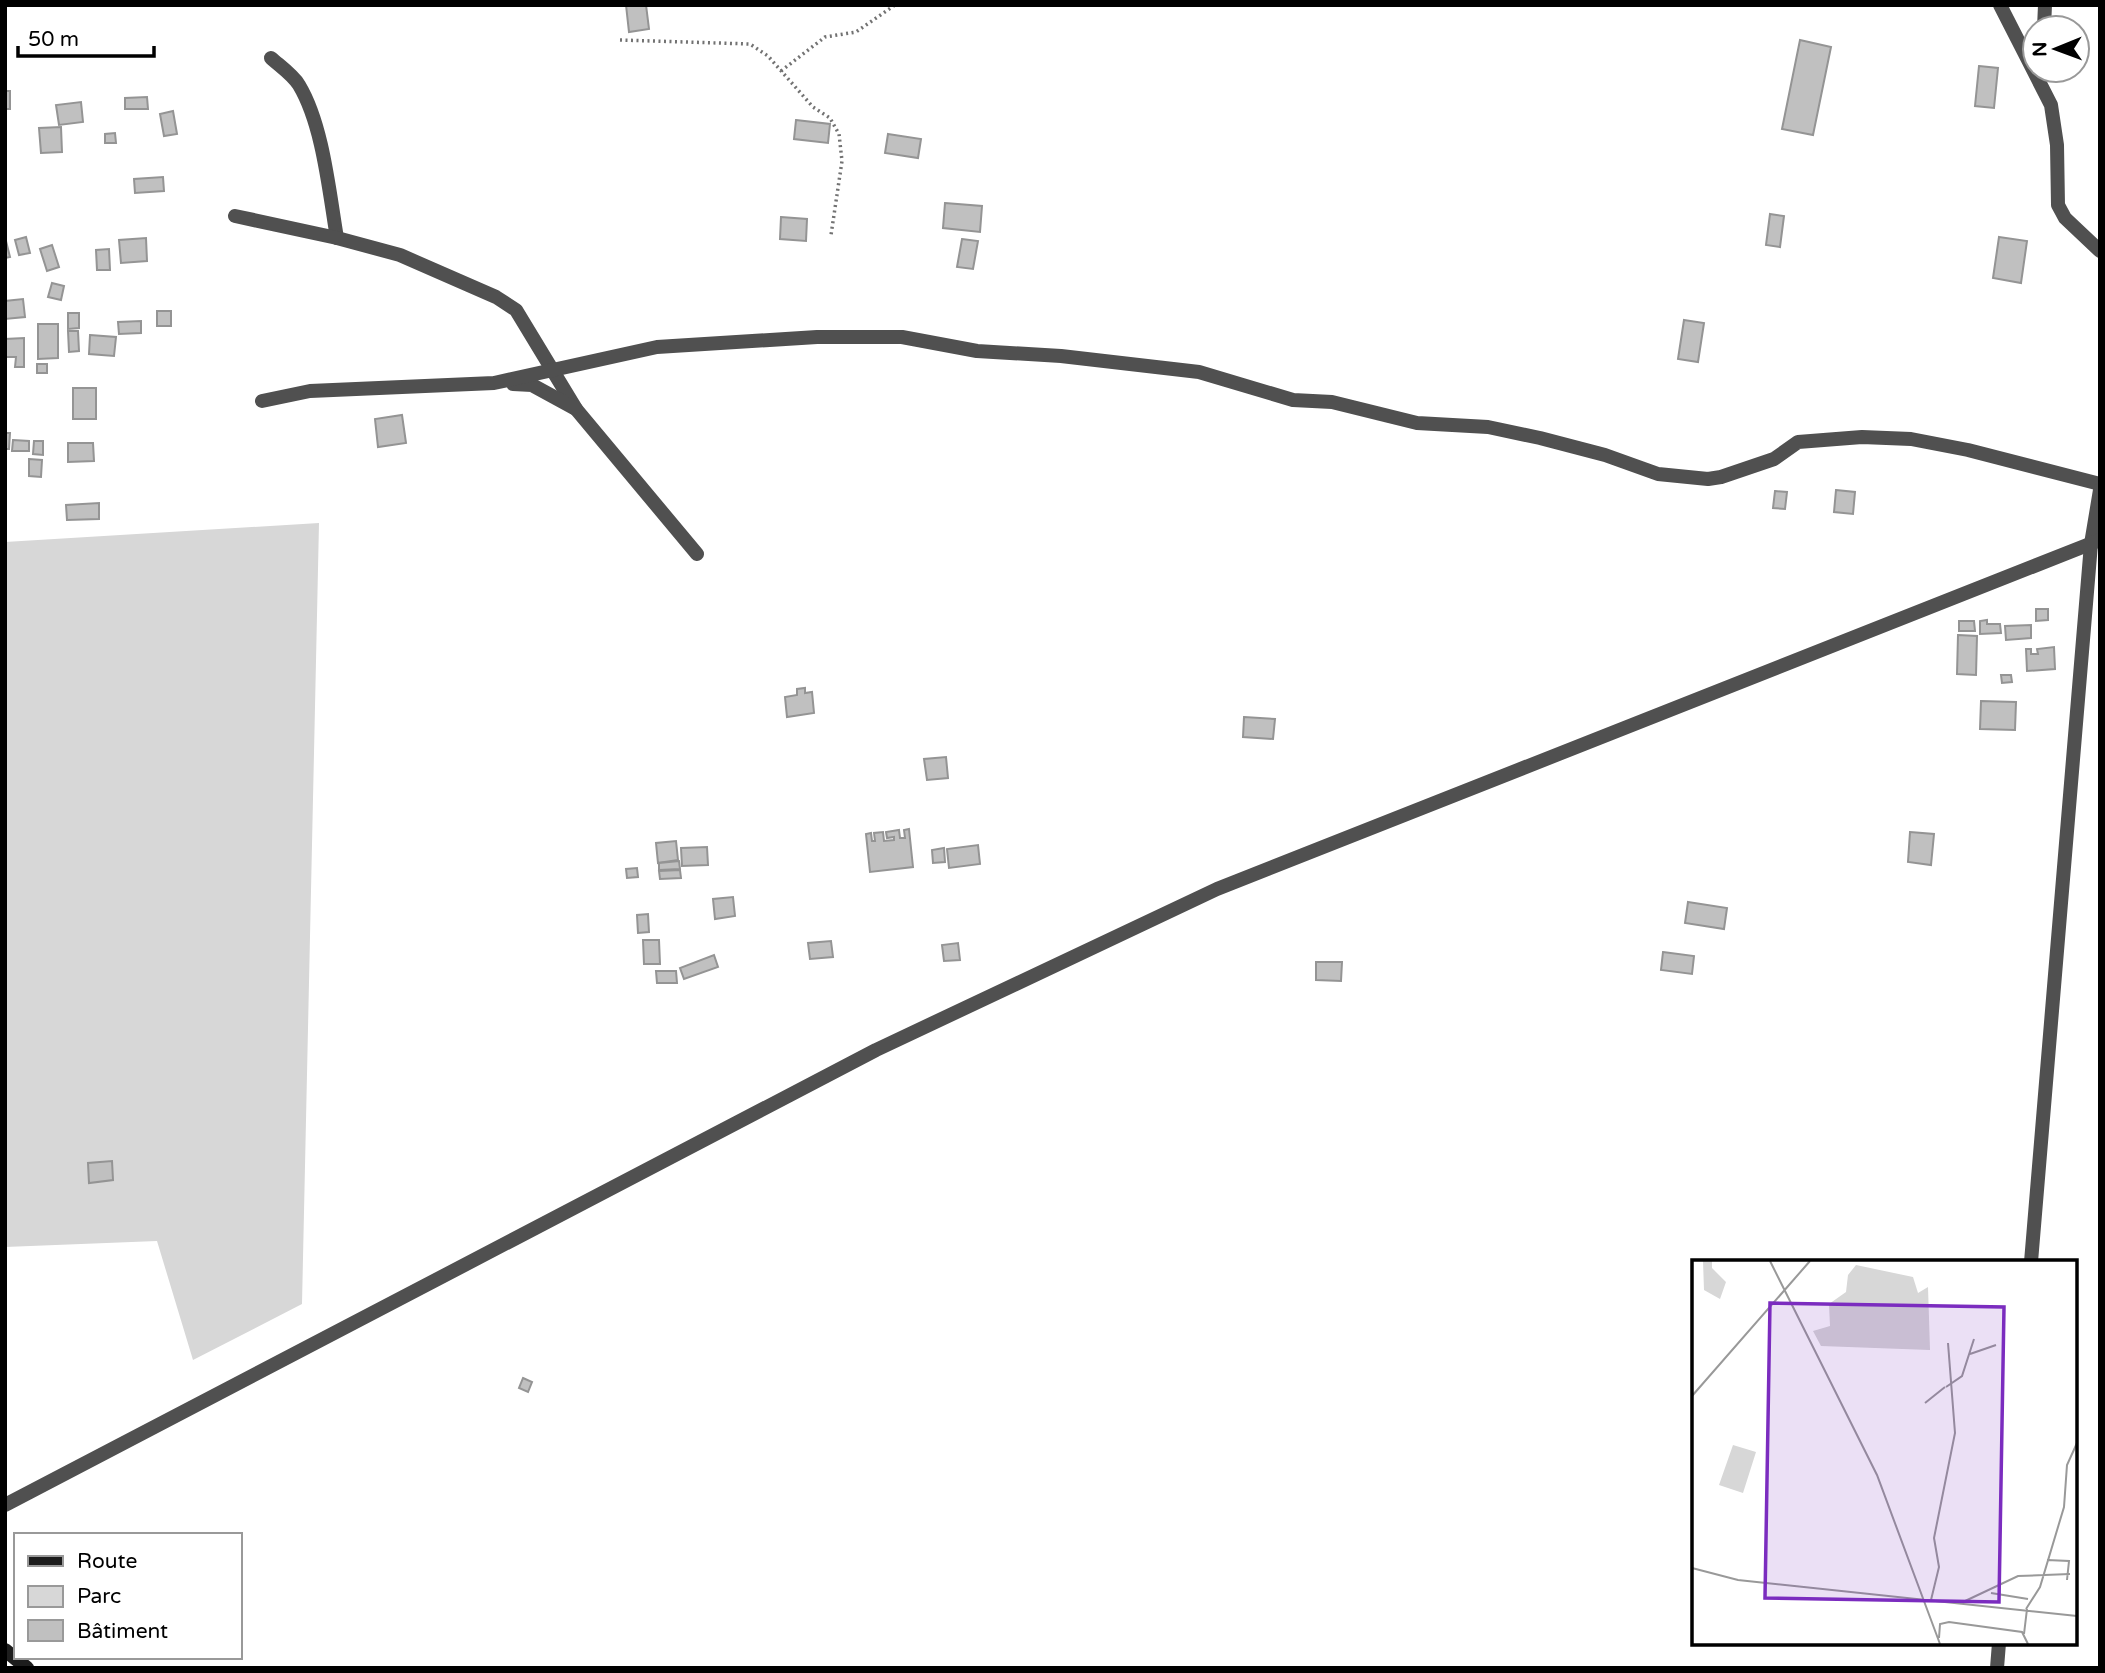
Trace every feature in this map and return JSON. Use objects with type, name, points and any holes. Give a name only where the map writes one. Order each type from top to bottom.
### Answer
[{"type":"street","points":[[2000,5],[2021,41]]},
{"type":"street","points":[[271,58],[298,83],[309,109],[323,161],[337,238]]},
{"type":"street","points":[[2045,84],[2057,145],[2058,205],[2065,218],[2100,251]]},
{"type":"street","points":[[235,216],[337,238],[400,256],[496,297],[516,310],[576,409],[697,554]]},
{"type":"street","points":[[494,383],[657,347],[817,337],[902,337],[977,351],[1061,356],[1199,372],[1293,400],[1332,402],[1417,423],[1488,427],[1540,438],[1605,455],[1658,474],[1709,479],[1721,477],[1774,459],[1798,442],[1862,437],[1910,439],[2100,484]]},
{"type":"street","points":[[262,401],[310,391],[494,383],[532,385],[576,409]]},
{"type":"street","points":[[2031,1260],[2100,490]]},
{"type":"street","points":[[5,1505],[864,1056],[1217,889],[2095,542]]},
{"type":"street","points":[[1997,1668],[1999,1645]]},
{"type":"path","points":[[780,71],[825,37],[856,32],[895,5]]},
{"type":"path","points":[[620,40],[750,44],[768,56],[813,107],[830,118],[839,134],[842,161],[831,235]]},
{"type":"green space","points":[[319,523],[302,1304],[193,1360],[157,1241],[5,1247],[5,542]]},
{"type":"building","points":[[626,5],[646,5],[649,29],[629,32]]},
{"type":"building","points":[[1800,40],[1831,47],[1813,135],[1782,129]]},
{"type":"building","points":[[1979,66],[1998,68],[1994,108],[1975,106]]},
{"type":"building","points":[[5,91],[10,91],[10,109],[5,109]]},
{"type":"building","points":[[147,97],[148,109],[125,109],[125,98]]},
{"type":"building","points":[[81,102],[83,122],[59,125],[56,105]]},
{"type":"building","points":[[173,111],[177,134],[164,136],[160,114]]},
{"type":"building","points":[[796,120],[830,124],[828,143],[794,139]]},
{"type":"building","points":[[61,127],[62,152],[41,153],[39,128]]},
{"type":"building","points":[[115,133],[116,143],[105,143],[105,134]]},
{"type":"building","points":[[888,134],[921,139],[918,158],[885,153]]},
{"type":"building","points":[[163,177],[164,191],[135,193],[134,179]]},
{"type":"building","points":[[945,203],[982,206],[980,232],[943,228]]},
{"type":"building","points":[[1770,214],[1784,216],[1780,247],[1766,245]]},
{"type":"building","points":[[781,217],[807,219],[806,241],[780,239]]},
{"type":"building","points":[[5,237],[10,257],[5,258]]},
{"type":"building","points":[[26,237],[30,253],[19,255],[15,240]]},
{"type":"building","points":[[1999,237],[2027,241],[2021,283],[1993,278]]},
{"type":"building","points":[[146,238],[147,261],[121,263],[119,240]]},
{"type":"building","points":[[962,239],[978,241],[973,269],[957,267]]},
{"type":"building","points":[[52,245],[59,267],[47,271],[40,249]]},
{"type":"building","points":[[109,249],[110,270],[97,270],[96,250]]},
{"type":"building","points":[[52,283],[64,286],[61,300],[48,297]]},
{"type":"building","points":[[23,299],[25,317],[5,319],[5,301]]},
{"type":"building","points":[[157,311],[171,311],[171,326],[157,326]]},
{"type":"building","points":[[68,313],[79,313],[79,328],[68,329]]},
{"type":"building","points":[[1684,320],[1704,323],[1698,362],[1678,359]]},
{"type":"building","points":[[141,321],[141,333],[119,334],[118,322]]},
{"type":"building","points":[[38,324],[58,324],[58,358],[38,359]]},
{"type":"building","points":[[68,331],[78,331],[79,351],[69,352]]},
{"type":"building","points":[[90,335],[116,337],[114,356],[89,354]]},
{"type":"building","points":[[24,338],[24,367],[15,367],[16,357],[5,357],[5,339]]},
{"type":"building","points":[[37,364],[47,364],[47,373],[37,373]]},
{"type":"building","points":[[73,388],[96,388],[96,419],[73,419]]},
{"type":"building","points":[[402,415],[406,443],[378,447],[375,419]]},
{"type":"building","points":[[5,433],[10,433],[9,449],[5,449]]},
{"type":"building","points":[[13,440],[29,441],[29,451],[12,451]]},
{"type":"building","points":[[34,441],[43,441],[43,455],[33,454]]},
{"type":"building","points":[[68,443],[93,443],[94,461],[68,462]]},
{"type":"building","points":[[29,459],[42,460],[41,477],[29,476]]},
{"type":"building","points":[[1836,490],[1855,492],[1853,514],[1834,512]]},
{"type":"building","points":[[1775,491],[1787,492],[1785,509],[1773,508]]},
{"type":"building","points":[[99,503],[99,519],[67,520],[66,505]]},
{"type":"building","points":[[2036,609],[2048,609],[2048,620],[2036,621]]},
{"type":"building","points":[[1987,620],[1987,624],[2000,624],[2001,633],[1980,634],[1980,621]]},
{"type":"building","points":[[1959,621],[1974,621],[1975,631],[1959,631]]},
{"type":"building","points":[[2031,625],[2031,638],[2006,640],[2005,626]]},
{"type":"building","points":[[1958,635],[1977,636],[1976,675],[1957,674]]},
{"type":"building","points":[[2054,647],[2055,669],[2027,671],[2026,649],[2031,649],[2031,654],[2038,654],[2037,649]]},
{"type":"building","points":[[2001,675],[2011,675],[2012,682],[2002,683]]},
{"type":"building","points":[[805,688],[805,693],[812,692],[814,713],[787,717],[785,697],[797,695],[797,689]]},
{"type":"building","points":[[1981,701],[2016,702],[2015,730],[1980,729]]},
{"type":"building","points":[[1244,717],[1275,719],[1273,739],[1243,737]]},
{"type":"building","points":[[946,757],[948,778],[927,780],[924,759]]},
{"type":"building","points":[[909,829],[913,867],[870,872],[866,834],[871,833],[872,841],[875,841],[874,833],[883,832],[884,841],[894,840],[894,837],[887,838],[886,832],[899,830],[900,838],[905,838],[904,830]]},
{"type":"building","points":[[1910,832],[1934,834],[1931,865],[1908,862]]},
{"type":"building","points":[[676,841],[678,860],[658,863],[656,843]]},
{"type":"building","points":[[978,845],[980,864],[949,868],[947,849]]},
{"type":"building","points":[[707,847],[708,865],[682,866],[681,848]]},
{"type":"building","points":[[944,848],[945,862],[933,863],[932,850]]},
{"type":"building","points":[[679,861],[680,869],[659,870],[659,863]]},
{"type":"building","points":[[637,868],[638,877],[627,878],[626,869]]},
{"type":"building","points":[[680,870],[681,878],[660,879],[659,871]]},
{"type":"building","points":[[733,897],[735,916],[715,919],[713,899]]},
{"type":"building","points":[[1688,902],[1727,908],[1724,929],[1685,923]]},
{"type":"building","points":[[648,914],[649,932],[638,933],[637,915]]},
{"type":"building","points":[[643,940],[659,940],[660,964],[644,964]]},
{"type":"building","points":[[831,941],[833,957],[810,959],[808,943]]},
{"type":"building","points":[[958,943],[960,960],[944,961],[942,945]]},
{"type":"building","points":[[1663,952],[1694,956],[1692,974],[1661,970]]},
{"type":"building","points":[[714,955],[718,967],[684,979],[680,968]]},
{"type":"building","points":[[1316,962],[1342,962],[1341,981],[1316,980]]},
{"type":"building","points":[[656,971],[676,971],[677,983],[657,983]]},
{"type":"building","points":[[112,1161],[113,1180],[89,1183],[88,1163]]},
{"type":"building","points":[[523,1378],[532,1382],[528,1392],[519,1388]]}]
